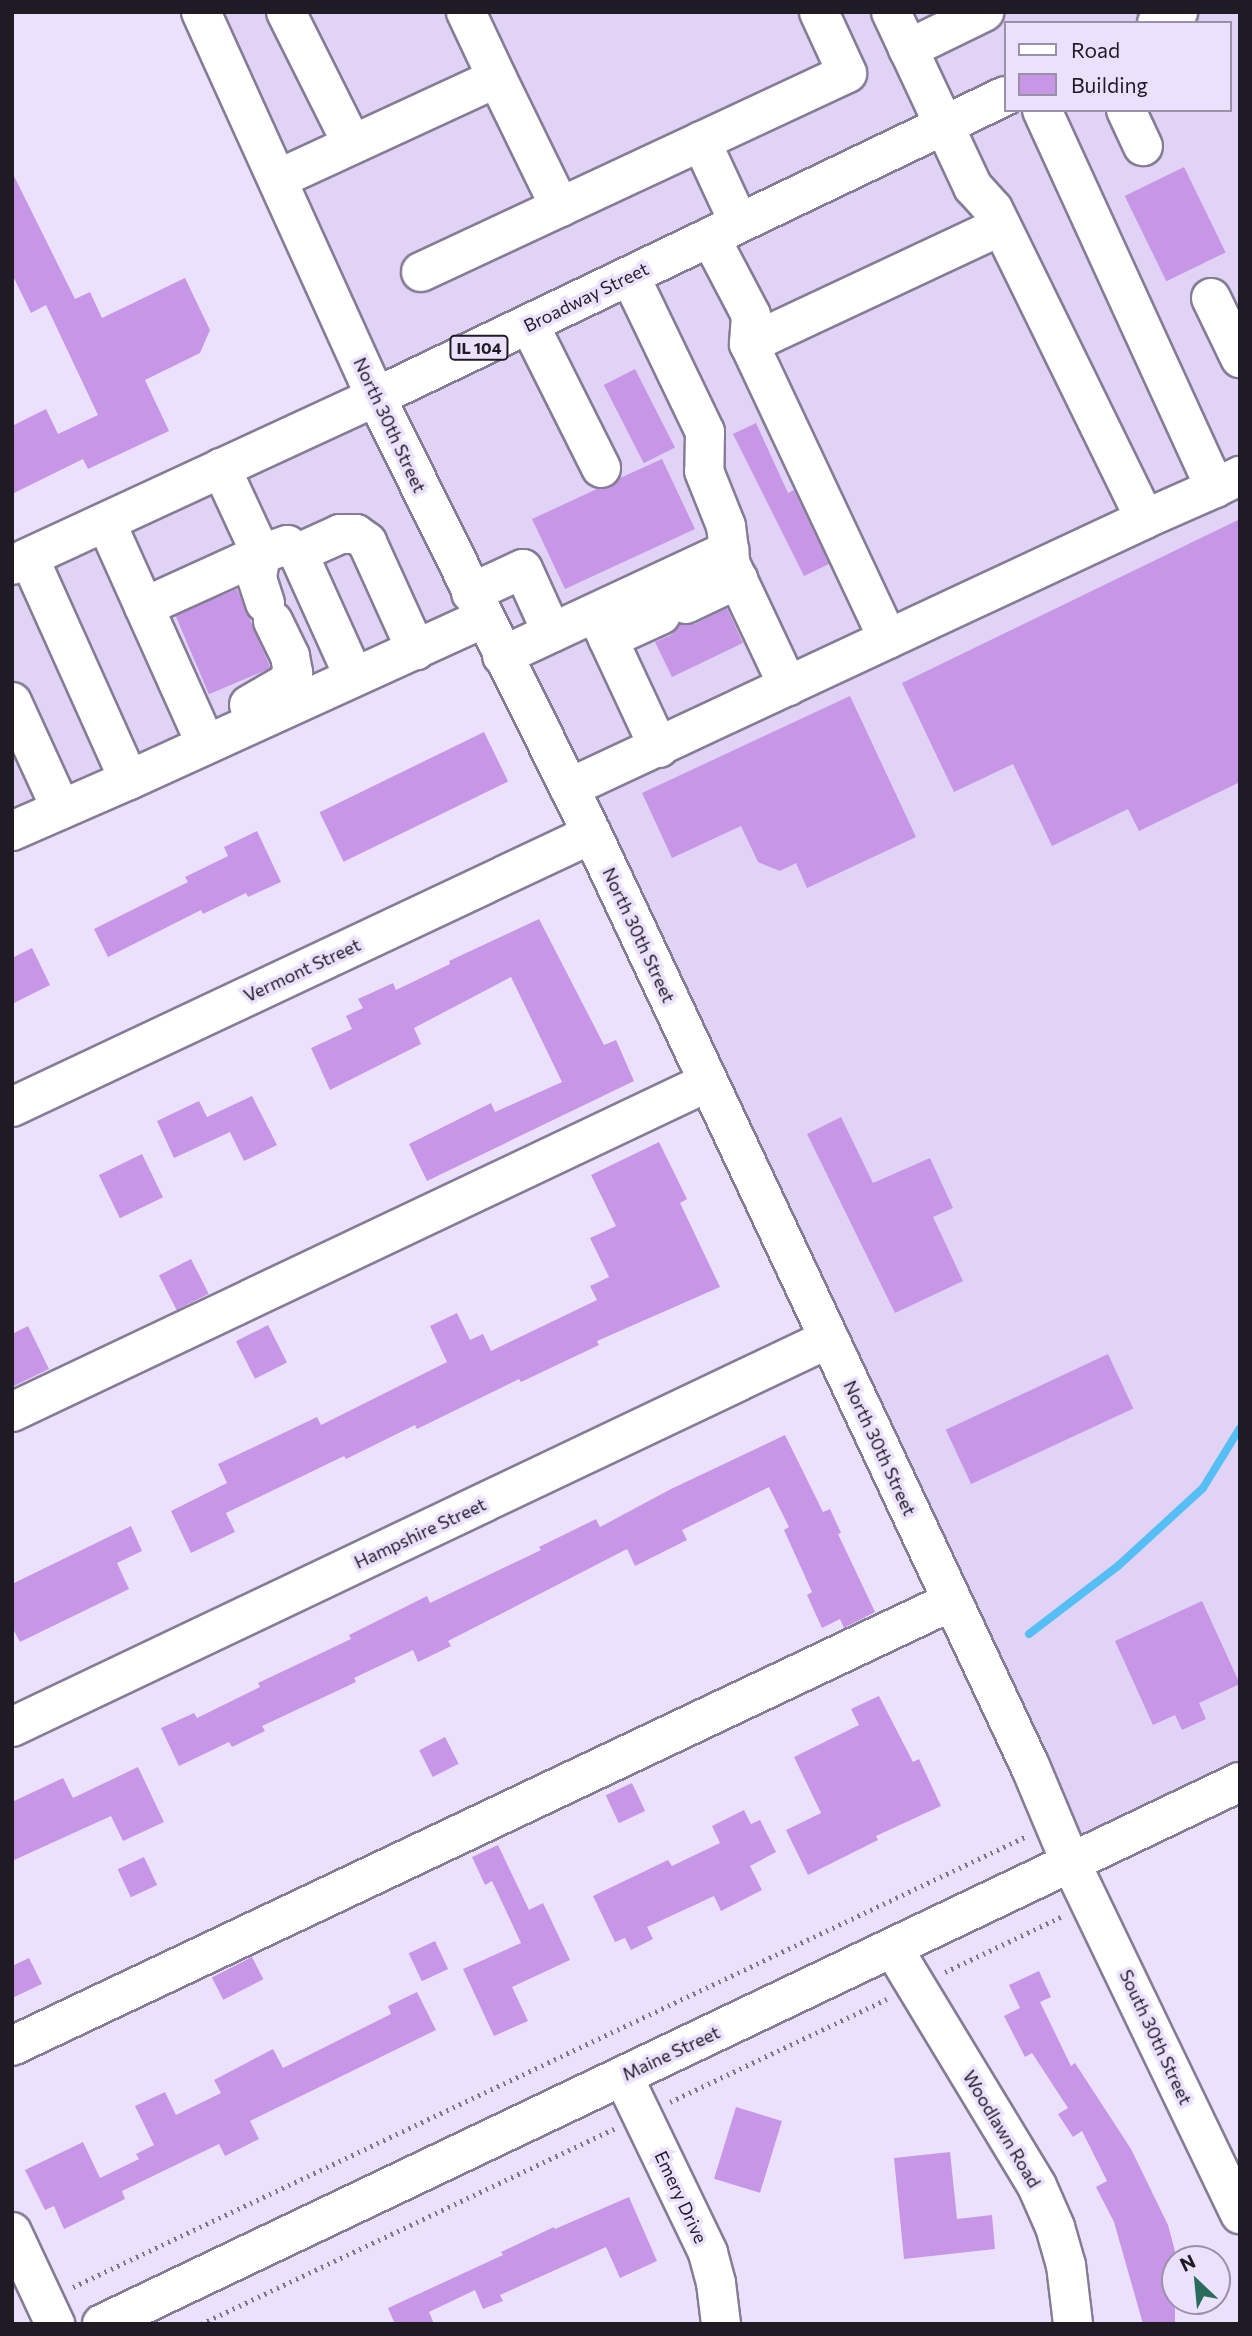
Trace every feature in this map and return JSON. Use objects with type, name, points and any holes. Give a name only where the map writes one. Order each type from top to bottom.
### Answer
[{"type":"street","name":"North 30th Street","points":[[201,12],[376,397],[592,834],[1055,1822],[1070,1861]]},
{"type":"street","points":[[286,12],[352,144]]},
{"type":"street","points":[[466,12],[560,207]]},
{"type":"street","points":[[421,272],[847,73],[819,12]]},
{"type":"street","points":[[891,12],[973,187],[993,209],[1145,519]]},
{"type":"street","points":[[908,49],[984,12]]},
{"type":"street","points":[[1161,21],[1178,12]]},
{"type":"street","points":[[278,179],[497,78]]},
{"type":"street","name":"Broadway Street","points":[[21,561],[376,397],[1004,96]]},
{"type":"street","points":[[569,788],[1228,482],[1043,112]]},
{"type":"street","points":[[1127,112],[1143,146]]},
{"type":"street","points":[[701,141],[751,315],[749,344],[888,639]]},
{"type":"street","points":[[749,344],[1001,226]]},
{"type":"street","points":[[630,276],[705,432],[704,471],[726,526],[733,565],[788,685]]},
{"type":"street","points":[[1211,298],[1240,358]]},
{"type":"street","points":[[529,324],[601,468]]},
{"type":"street","points":[[221,468],[279,554],[354,677]]},
{"type":"street","points":[[106,522],[144,607],[220,738]]},
{"type":"street","points":[[144,607],[279,554],[340,534],[356,534],[367,542],[416,650]]},
{"type":"street","points":[[220,738],[250,703],[285,684],[293,673],[290,656],[269,612],[257,578],[279,554]]},
{"type":"street","points":[[21,561],[129,779]]},
{"type":"street","points":[[502,656],[552,634],[602,626],[673,609],[733,565]]},
{"type":"street","points":[[602,626],[733,565]]},
{"type":"street","points":[[12,831],[416,650],[523,569],[552,634]]},
{"type":"street","points":[[602,626],[659,748]]},
{"type":"street","points":[[12,702],[61,809]]},
{"type":"street","name":"Vermont Street","points":[[12,1107],[592,834]]},
{"type":"street","points":[[12,1412],[708,1082]]},
{"type":"street","name":"Hampshire Street","points":[[12,1727],[828,1339]]},
{"type":"street","points":[[12,2046],[952,1601]]},
{"type":"street","name":"Maine Street","points":[[102,2324],[1240,1782]]},
{"type":"street","name":"South 30th Street","points":[[1070,1861],[1240,2214]]},
{"type":"street","name":"Woodlawn Road","points":[[893,1948],[1037,2186],[1055,2227],[1066,2265],[1073,2324]]},
{"type":"street","name":"Emery Drive","points":[[623,2076],[708,2253],[716,2283],[721,2324]]},
{"type":"street","points":[[12,2232],[49,2312]]},
{"type":"path","points":[[49,2312],[1055,1822]]},
{"type":"shaded area","points":[[199,12],[1240,12],[1240,1798],[1079,1873],[486,625],[12,848],[12,565],[376,397]]},
{"type":"building","points":[[1184,167],[1226,252],[1166,281],[1125,196]]},
{"type":"building","points":[[12,172],[75,299],[90,292],[102,318],[185,278],[210,330],[200,353],[145,380],[169,431],[88,469],[83,459],[12,494],[12,426],[46,409],[58,434],[98,415],[46,305],[31,313],[12,274]]},
{"type":"building","points":[[635,369],[675,447],[644,463],[604,385]]},
{"type":"building","points":[[756,423],[788,493],[794,490],[829,564],[804,576],[733,434]]},
{"type":"building","points":[[662,459],[695,529],[565,589],[532,519],[597,489],[610,488],[620,478]]},
{"type":"building","points":[[1240,519],[1240,782],[1139,831],[1128,809],[1052,846],[1013,764],[954,792],[902,683]]},
{"type":"building","points":[[237,589],[271,668],[209,694],[175,615]]},
{"type":"building","points":[[727,608],[743,643],[672,677],[655,642],[671,635],[680,624],[695,624]]},
{"type":"building","points":[[850,696],[916,837],[807,888],[796,863],[780,871],[758,862],[741,826],[672,858],[642,793]]},
{"type":"building","points":[[484,732],[508,781],[344,862],[320,812]]},
{"type":"building","points":[[257,831],[281,882],[248,897],[246,893],[203,914],[201,910],[108,957],[94,929],[188,882],[185,877],[228,856],[224,847]]},
{"type":"building","points":[[539,919],[604,1045],[616,1040],[634,1081],[427,1181],[409,1144],[491,1103],[495,1112],[562,1082],[511,977],[414,1028],[421,1044],[330,1090],[311,1048],[352,1029],[346,1016],[363,1008],[358,999],[393,983],[396,990],[450,964],[449,961]]},
{"type":"building","points":[[32,948],[50,985],[12,1004],[12,958]]},
{"type":"building","points":[[252,1096],[277,1145],[244,1161],[230,1132],[174,1158],[157,1121],[199,1101],[207,1117]]},
{"type":"building","points":[[841,1117],[873,1183],[930,1158],[953,1208],[933,1217],[963,1281],[895,1313],[807,1134]]},
{"type":"building","points":[[659,1142],[687,1199],[680,1203],[720,1287],[597,1341],[599,1345],[521,1382],[519,1379],[417,1429],[415,1425],[346,1459],[344,1456],[226,1513],[235,1532],[191,1553],[171,1511],[227,1483],[218,1464],[317,1417],[321,1425],[447,1362],[430,1326],[457,1313],[470,1340],[483,1334],[491,1351],[597,1300],[590,1286],[609,1277],[590,1238],[616,1226],[591,1175]]},
{"type":"building","points":[[142,1154],[163,1197],[120,1218],[99,1175]]},
{"type":"building","points":[[191,1259],[209,1294],[177,1310],[159,1275]]},
{"type":"building","points":[[268,1325],[287,1362],[255,1379],[236,1341]]},
{"type":"building","points":[[28,1326],[49,1369],[12,1387],[12,1334]]},
{"type":"building","points":[[1108,1354],[1133,1408],[971,1484],[946,1430]]},
{"type":"building","points":[[785,1435],[823,1512],[830,1509],[841,1533],[838,1534],[875,1612],[844,1628],[840,1619],[822,1628],[807,1595],[812,1592],[784,1530],[789,1527],[769,1487],[682,1530],[687,1540],[635,1566],[627,1549],[448,1641],[451,1646],[418,1662],[413,1650],[354,1678],[356,1682],[262,1726],[265,1731],[232,1747],[229,1742],[179,1766],[161,1728],[194,1713],[197,1718],[260,1687],[258,1683],[351,1639],[349,1635],[427,1596],[430,1603],[541,1550],[539,1547],[596,1519],[600,1527],[671,1489]]},
{"type":"building","points":[[131,1526],[142,1551],[117,1563],[129,1589],[20,1642],[12,1627],[12,1584]]},
{"type":"building","points":[[1202,1601],[1240,1684],[1199,1703],[1206,1719],[1182,1730],[1175,1715],[1153,1725],[1115,1641]]},
{"type":"building","points":[[879,1696],[913,1762],[919,1759],[941,1806],[876,1836],[878,1840],[808,1875],[786,1830],[821,1813],[794,1757],[859,1725],[851,1709]]},
{"type":"building","points":[[445,1737],[459,1764],[433,1777],[419,1750]]},
{"type":"building","points":[[138,1767],[164,1822],[123,1841],[111,1816],[12,1861],[12,1802],[63,1778],[73,1798]]},
{"type":"building","points":[[632,1783],[645,1811],[619,1823],[606,1795]]},
{"type":"building","points":[[744,1810],[751,1824],[760,1820],[776,1852],[750,1866],[762,1890],[721,1911],[714,1896],[647,1927],[653,1939],[631,1950],[625,1938],[615,1942],[593,1896],[668,1860],[672,1866],[720,1843],[712,1826]]},
{"type":"building","points":[[498,1845],[529,1910],[543,1903],[570,1960],[512,1987],[528,2021],[494,2036],[463,1969],[521,1943],[492,1881],[485,1885],[472,1857]]},
{"type":"building","points":[[144,1857],[157,1885],[131,1897],[118,1869]]},
{"type":"building","points":[[435,1941],[448,1969],[422,1981],[409,1953]]},
{"type":"building","points":[[252,1957],[263,1979],[223,2000],[212,1977]]},
{"type":"building","points":[[29,1958],[42,1984],[12,1998],[12,1966]]},
{"type":"building","points":[[1039,1971],[1051,1997],[1040,2002],[1071,2066],[1075,2063],[1131,2149],[1168,2225],[1173,2245],[1161,2245],[1161,2315],[1175,2315],[1175,2324],[1143,2324],[1114,2222],[1096,2187],[1107,2181],[1082,2131],[1073,2137],[1058,2114],[1068,2108],[1032,2053],[1025,2057],[1004,2016],[1020,2008],[1009,1985]]},
{"type":"building","points":[[417,1992],[436,2030],[250,2121],[259,2139],[225,2156],[219,2144],[122,2191],[125,2199],[64,2229],[54,2206],[45,2210],[25,2170],[83,2142],[100,2178],[139,2159],[136,2154],[154,2145],[135,2106],[165,2092],[176,2115],[221,2093],[214,2080],[273,2049],[283,2068],[391,2014],[388,2006]]},
{"type":"building","points":[[736,2107],[782,2121],[760,2193],[714,2179]]},
{"type":"building","points":[[950,2152],[957,2219],[992,2215],[995,2249],[904,2259],[894,2158]]},
{"type":"building","points":[[629,2197],[657,2261],[620,2278],[606,2247],[500,2295],[503,2301],[483,2309],[475,2290],[429,2312],[434,2324],[395,2324],[388,2308],[503,2255],[501,2252],[554,2227],[555,2229]]},
{"type":"waterway","points":[[1029,1634],[1118,1566],[1203,1488],[1240,1428]]}]
